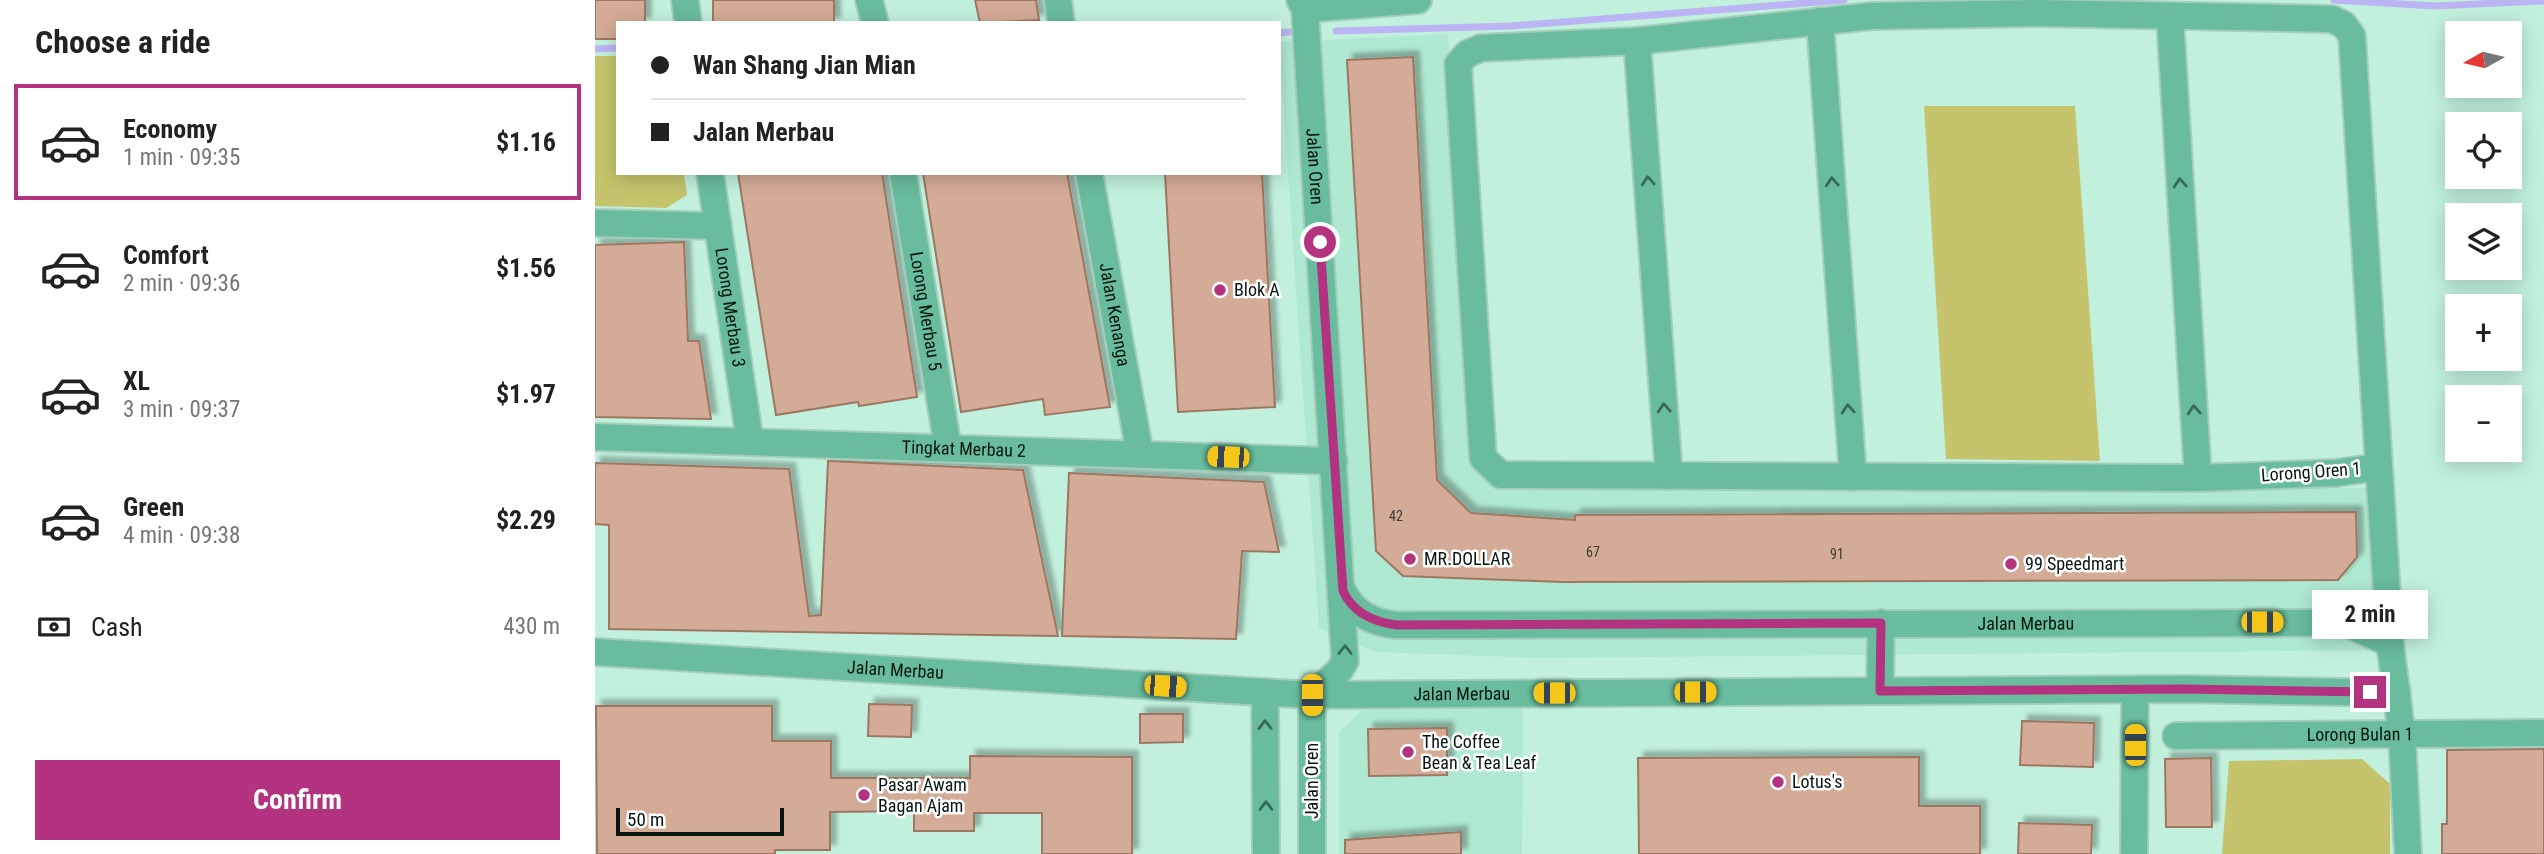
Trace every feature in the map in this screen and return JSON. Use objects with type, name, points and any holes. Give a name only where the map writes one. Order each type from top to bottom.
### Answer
[{"type":"street","points":[[684,0],[688,21]]},
{"type":"street","points":[[869,0],[874,21]]},
{"type":"street","points":[[1058,0],[1061,21]]},
{"type":"street","points":[[1302,4],[1418,0]]},
{"type":"street","name":"Jalan Oren","points":[[1302,4],[1343,591],[1345,661],[1339,671],[1312,695],[1312,854]]},
{"type":"street","points":[[1669,476],[1637,41],[1872,16],[2037,13],[2170,18],[2199,478]]},
{"type":"street","name":"Lorong Oren 1","points":[[1637,41],[1481,48],[1467,54],[1458,64],[1483,458],[1501,475],[2199,478],[2336,473],[2379,467],[2352,36],[2344,25],[2332,19],[2170,18]]},
{"type":"street","points":[[1820,21],[1853,477]]},
{"type":"street","name":"Lorong Merbau 3","points":[[710,175],[750,442]]},
{"type":"street","name":"Lorong Merbau 5","points":[[902,175],[949,448]]},
{"type":"street","name":"Jalan Kenanga","points":[[1089,175],[1140,454]]},
{"type":"street","points":[[595,223],[718,226]]},
{"type":"street","name":"Tingkat Merbau 2","points":[[595,437],[1334,461]]},
{"type":"street","points":[[2379,467],[2390,643],[2402,736],[2408,854]]},
{"type":"street","name":"Jalan Merbau","points":[[1343,591],[1348,603],[1358,611],[1380,622],[1397,625],[2345,623],[2390,643]]},
{"type":"street","points":[[1880,691],[1881,623]]},
{"type":"street","name":"Jalan Merbau","points":[[595,652],[1312,695],[2135,690],[2397,693]]},
{"type":"street","points":[[2134,854],[2135,690]]},
{"type":"street","points":[[1265,692],[1266,854]]},
{"type":"street","name":"Lorong Bulan 1","points":[[2176,736],[2544,733]]},
{"type":"shaded area","points":[[1448,34],[1478,463],[1505,485],[2377,488],[2382,650],[1537,658],[1375,652],[1319,628],[1281,42]]},
{"type":"shaded area","points":[[595,56],[616,56],[616,175],[684,175],[687,195],[666,208],[595,206]]},
{"type":"shaded area","points":[[1924,106],[2075,106],[2100,461],[1946,459]]},
{"type":"shaded area","points":[[1523,708],[1522,854],[1339,854],[1339,732],[1361,711]]},
{"type":"shaded area","points":[[2362,759],[2390,784],[2390,854],[2222,854],[2229,761]]},
{"type":"building","points":[[595,0],[645,0],[645,21],[616,21],[616,39],[595,39]]},
{"type":"building","points":[[713,0],[834,0],[834,21],[713,21]]},
{"type":"building","points":[[975,0],[1036,0],[1039,20],[980,21]]},
{"type":"building","points":[[1413,57],[1437,480],[1471,513],[1575,520],[1575,515],[2356,512],[2357,557],[2338,580],[1562,582],[1403,576],[1376,551],[1347,60]]},
{"type":"building","points":[[738,175],[882,175],[917,397],[859,406],[858,402],[776,415]]},
{"type":"building","points":[[923,175],[1067,175],[1110,407],[1045,415],[1043,399],[961,412]]},
{"type":"building","name":"Blok A","points":[[1165,175],[1262,175],[1275,407],[1178,412]]},
{"type":"building","points":[[684,242],[688,341],[699,341],[711,419],[595,417],[595,245]]},
{"type":"building","points":[[828,461],[1023,470],[1058,636],[609,629],[609,525],[595,524],[595,463],[789,469],[809,616],[821,615]]},
{"type":"building","points":[[1069,473],[1264,482],[1279,552],[1242,551],[1236,639],[1062,636]]},
{"type":"building","points":[[869,704],[912,705],[911,737],[868,736]]},
{"type":"building","name":"Pasar Awam Bagan Ajam","points":[[596,706],[772,706],[772,741],[831,741],[831,778],[970,778],[970,756],[1132,757],[1132,854],[1042,854],[1042,813],[974,813],[974,831],[914,831],[914,811],[830,812],[830,850],[775,850],[775,854],[597,854]]},
{"type":"building","points":[[1140,714],[1183,714],[1183,742],[1140,743]]},
{"type":"building","points":[[2022,721],[2094,723],[2093,767],[2020,765]]},
{"type":"building","name":"The Coffee Bean & Tea Leaf","points":[[1447,728],[1447,775],[1369,776],[1368,729]]},
{"type":"building","points":[[2544,749],[2544,854],[2442,854],[2442,824],[2447,824],[2447,750]]},
{"type":"building","name":"Lotus's","points":[[1919,757],[1919,806],[1980,806],[1980,854],[1639,854],[1638,758]]},
{"type":"building","points":[[2211,758],[2212,827],[2166,827],[2165,759]]},
{"type":"building","points":[[2019,823],[2092,825],[2091,854],[2018,854]]},
{"type":"building","points":[[1461,832],[1461,854],[1345,854],[1345,840]]},
{"type":"waterway","points":[[1336,31],[1511,26],[1844,0]]},
{"type":"waterway","points":[[2334,0],[2435,6],[2544,1]]},
{"type":"waterway","points":[[1281,33],[1289,32]]},
{"type":"waterway","points":[[595,49],[616,48]]},
{"type":"place","name":"Blok A","points":[[1220,290]]},
{"type":"place","name":"MR.DOLLAR","points":[[1410,559]]},
{"type":"place","name":"99 Speedmart","points":[[2011,564]]},
{"type":"place","name":"The Coffee Bean & Tea Leaf","points":[[1408,752]]},
{"type":"place","name":"Lotus's","points":[[1778,782]]},
{"type":"place","name":"Pasar Awam Bagan Ajam","points":[[864,795]]},
{"type":"route","points":[[1320,242],[1343,591],[1348,603],[1369,618],[1397,625],[1881,623],[1880,691],[2185,689],[2370,692]]}]
